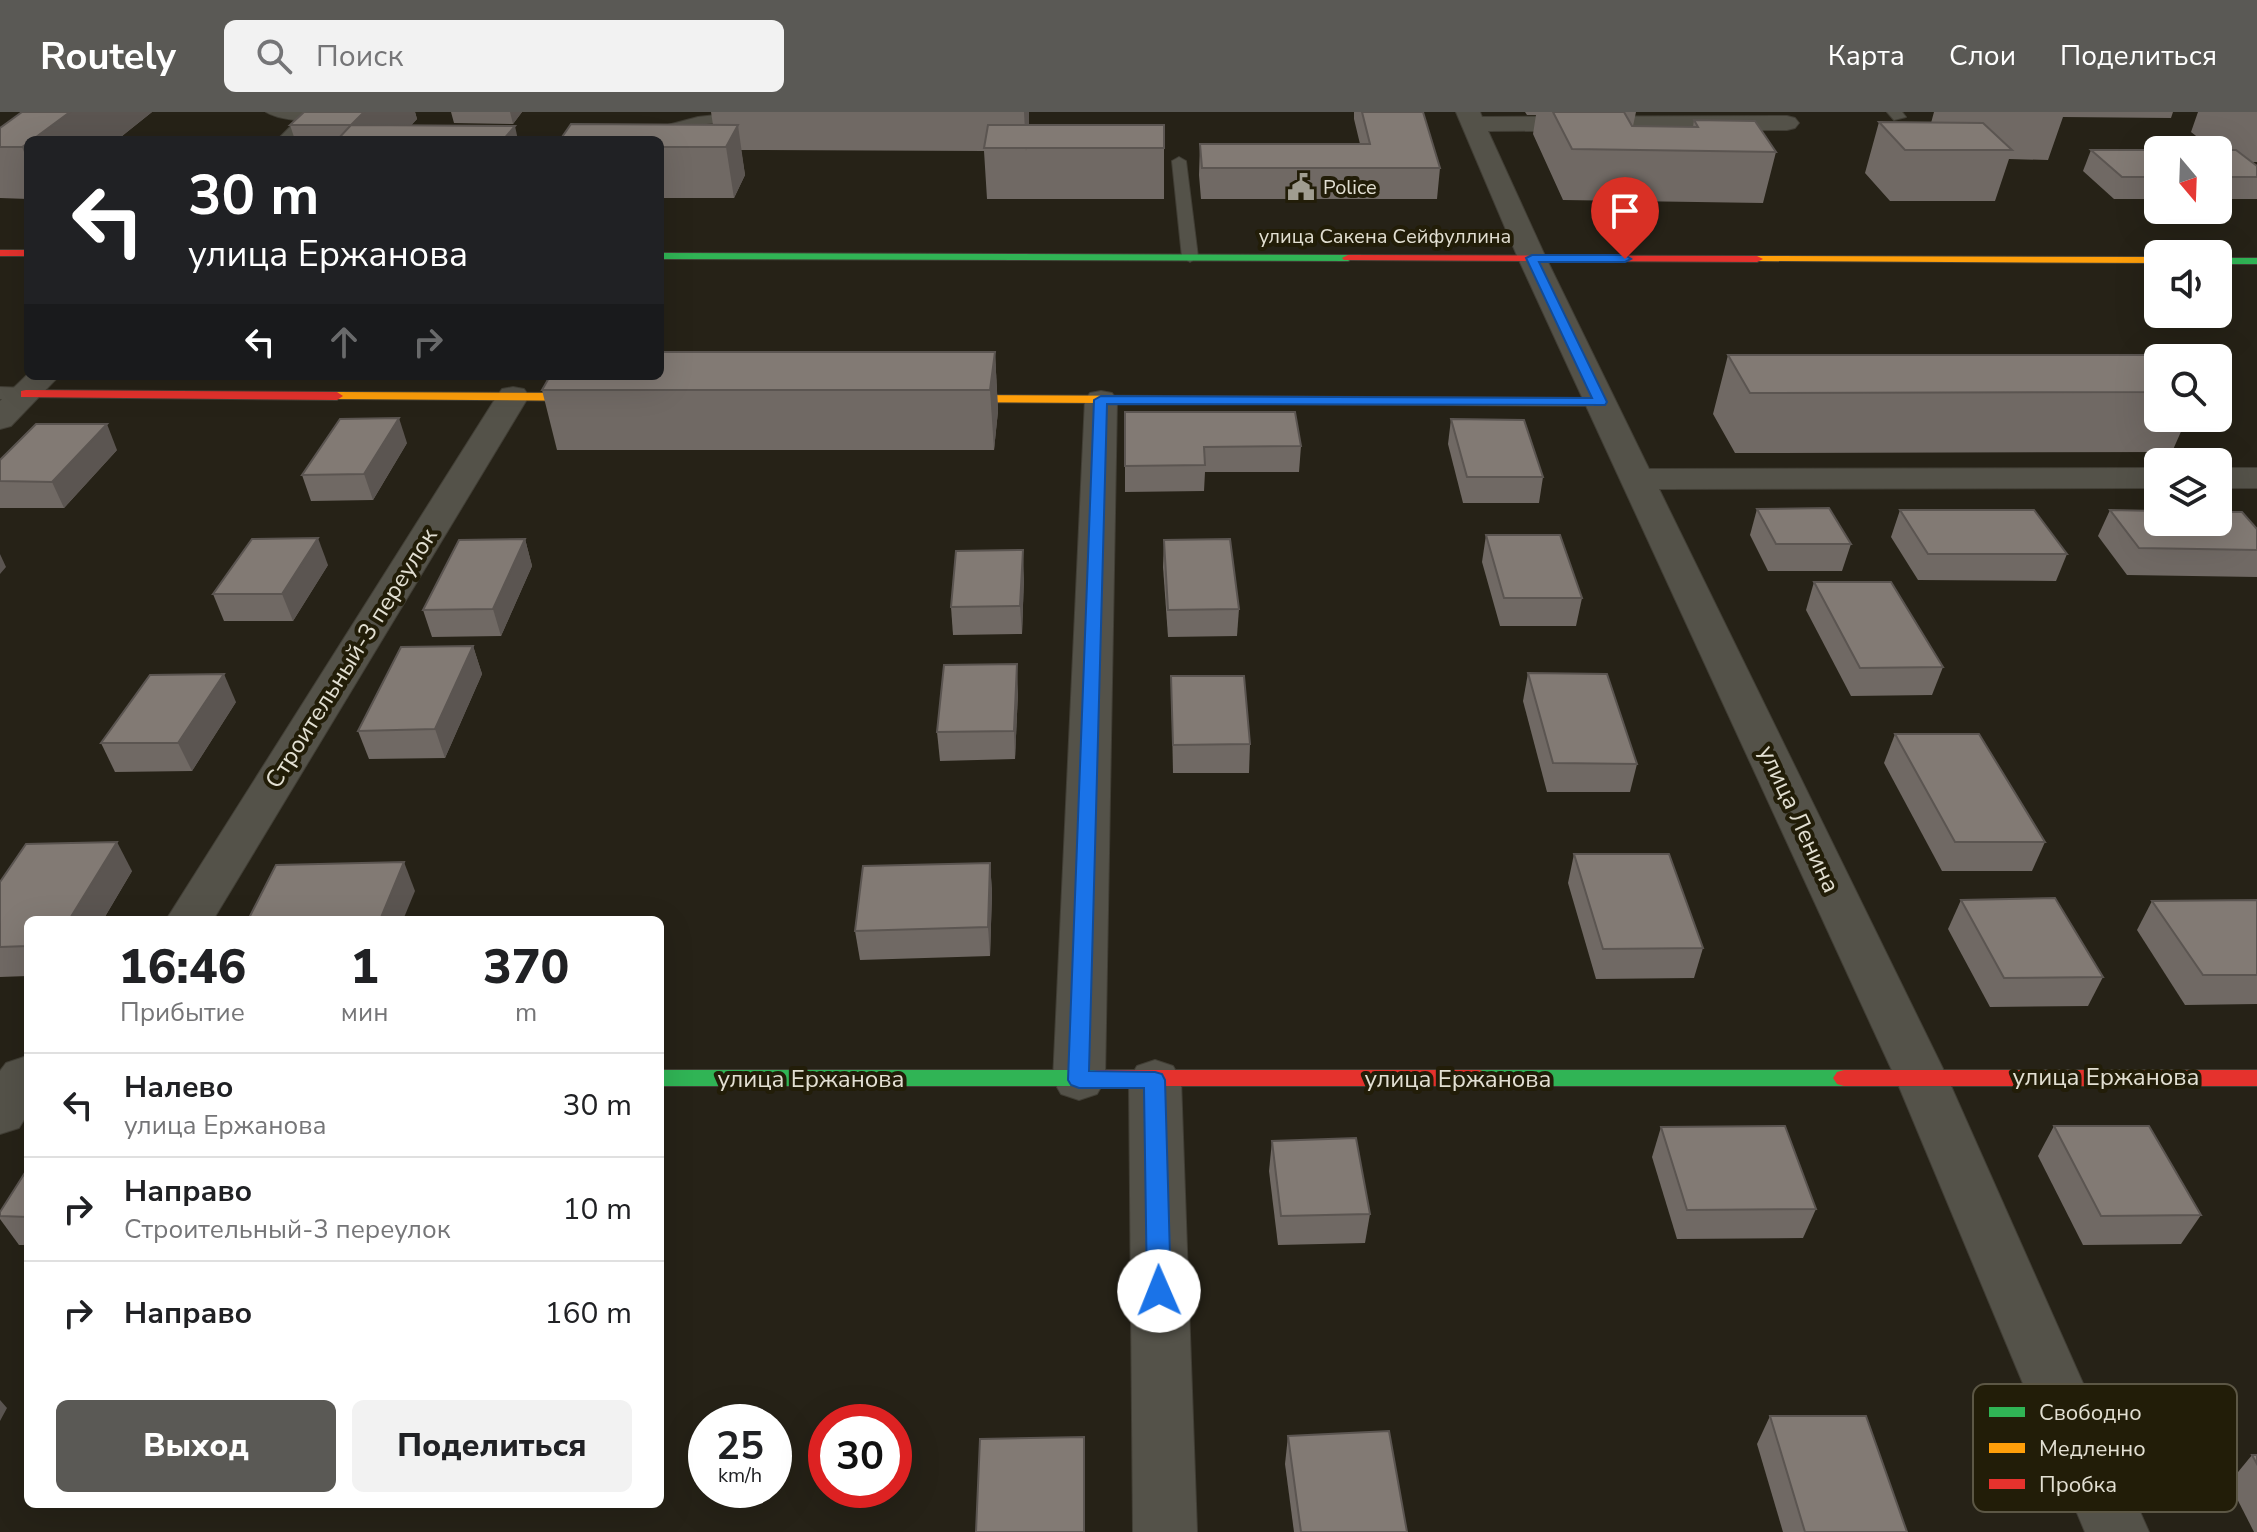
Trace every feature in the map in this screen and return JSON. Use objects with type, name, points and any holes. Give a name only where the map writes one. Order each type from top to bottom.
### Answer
[{"type":"street","points":[[293,136],[316,114]]},
{"type":"street","points":[[1471,118],[1787,123]]},
{"type":"street","name":"улица Ленина","points":[[1471,118],[1532,258],[1921,1077],[2053,1384]]},
{"type":"street","points":[[0,253],[24,253]]},
{"type":"street","name":"улица Сакена Сейфуллина","points":[[664,256],[2144,260]]},
{"type":"street","points":[[2232,261],[2257,261]]},
{"type":"street","points":[[0,419],[23,388],[624,397]]},
{"type":"street","name":"Строительный-3 переулок","points":[[191,916],[513,396]]},
{"type":"street","points":[[926,399],[1600,402]]},
{"type":"street","points":[[1079,1080],[1101,400]]},
{"type":"street","points":[[1636,479],[2144,478]]},
{"type":"street","points":[[2232,478],[2257,478]]},
{"type":"street","name":"улица Ержанова","points":[[664,1078],[2257,1078]]},
{"type":"street","points":[[1155,1080],[1165,1532]]},
{"type":"street","name":"улица Ленина","points":[[2108,1512],[2117,1532]]},
{"type":"lane","points":[[273,112],[316,114]]},
{"type":"lane","points":[[661,129],[678,112]]},
{"type":"lane","points":[[634,136],[698,121],[752,115]]},
{"type":"lane","points":[[1179,161],[1190,257]]},
{"type":"building","points":[[22,112],[70,112],[37,136],[24,136],[22,147],[0,147],[0,128]]},
{"type":"building","points":[[304,112],[364,112],[351,125],[290,125]]},
{"type":"building","points":[[1362,112],[1423,112],[1440,168],[1202,168],[1200,144],[1370,144]]},
{"type":"building","points":[[1553,112],[1624,112],[1632,126],[1698,127],[1694,120],[1755,121],[1776,152],[1572,149]]},
{"type":"building","points":[[1879,122],[1983,123],[2012,150],[1905,150]]},
{"type":"building","points":[[571,124],[738,125],[726,147],[664,147],[664,136],[563,136]]},
{"type":"building","points":[[351,125],[515,126],[506,136],[341,136]]},
{"type":"building","points":[[988,125],[1164,125],[1164,148],[984,148]]},
{"type":"building","points":[[2091,150],[2144,150],[2144,177],[2122,177]]},
{"type":"building","points":[[2232,150],[2257,166],[2257,177],[2232,177]]},
{"type":"building","points":[[664,352],[995,352],[990,390],[542,390],[548,380],[664,380]]},
{"type":"building","points":[[1728,355],[2144,355],[2144,392],[1750,393]]},
{"type":"building","points":[[1125,412],[1295,412],[1301,446],[1204,447],[1205,465],[1125,466]]},
{"type":"building","points":[[399,418],[364,474],[302,475],[340,419]]},
{"type":"building","points":[[1451,419],[1524,420],[1543,477],[1467,477]]},
{"type":"building","points":[[36,424],[107,424],[52,482],[0,481],[0,460]]},
{"type":"building","points":[[1829,508],[1851,544],[1776,544],[1757,509]]},
{"type":"building","points":[[1900,510],[2034,510],[2067,554],[1928,554]]},
{"type":"building","points":[[2110,510],[2144,511],[2144,536],[2232,536],[2232,512],[2242,512],[2257,529],[2257,550],[2139,548]]},
{"type":"building","points":[[1486,535],[1560,535],[1582,598],[1504,598]]},
{"type":"building","points":[[318,538],[282,594],[213,594],[252,539]]},
{"type":"building","points":[[525,539],[493,609],[423,610],[459,540]]},
{"type":"building","points":[[1230,539],[1239,609],[1168,610],[1164,540]]},
{"type":"building","points":[[1023,550],[1020,606],[951,607],[956,551]]},
{"type":"building","points":[[1814,582],[1891,582],[1943,667],[1860,668]]},
{"type":"building","points":[[473,646],[435,729],[358,731],[401,647]]},
{"type":"building","points":[[1017,664],[1014,731],[937,732],[944,665]]},
{"type":"building","points":[[1528,673],[1607,674],[1637,764],[1553,763]]},
{"type":"building","points":[[224,674],[178,743],[101,743],[150,675]]},
{"type":"building","points":[[1171,676],[1244,676],[1250,744],[1173,745]]},
{"type":"building","points":[[1895,734],[1979,734],[2045,842],[1955,842]]},
{"type":"building","points":[[117,842],[71,916],[24,916],[24,946],[0,947],[0,882],[26,844]]},
{"type":"building","points":[[1574,854],[1669,854],[1703,948],[1603,949]]},
{"type":"building","points":[[404,862],[382,916],[250,916],[276,865]]},
{"type":"building","points":[[990,863],[988,927],[855,931],[863,866]]},
{"type":"building","points":[[2055,898],[2103,977],[2004,978],[1961,900]]},
{"type":"building","points":[[2257,900],[2257,975],[2203,975],[2152,901]]},
{"type":"building","points":[[1785,1126],[1816,1209],[1687,1210],[1661,1127]]},
{"type":"building","points":[[2054,1126],[2149,1126],[2201,1215],[2101,1216]]},
{"type":"building","points":[[1356,1138],[1370,1214],[1281,1216],[1272,1141]]},
{"type":"building","points":[[24,1174],[24,1217],[0,1216]]},
{"type":"building","points":[[1770,1416],[1866,1416],[1907,1532],[1805,1532]]},
{"type":"building","points":[[1389,1431],[1407,1532],[1301,1532],[1288,1436]]},
{"type":"building","points":[[1084,1437],[1084,1532],[976,1532],[980,1439]]},
{"type":"traffic: fast","points":[[664,256],[1348,258]]},
{"type":"traffic: fast","points":[[2232,261],[2257,261]]},
{"type":"traffic: fast","points":[[664,1078],[1097,1078]]},
{"type":"traffic: fast","points":[[1479,1078],[1844,1078]]},
{"type":"traffic: slow","points":[[1757,259],[2144,260]]},
{"type":"traffic: slow","points":[[337,396],[602,397]]},
{"type":"traffic: slow","points":[[939,399],[1600,402]]},
{"type":"traffic: jam","points":[[0,253],[24,253]]},
{"type":"traffic: jam","points":[[1348,258],[1757,259]]},
{"type":"traffic: jam","points":[[26,394],[337,396]]},
{"type":"traffic: jam","points":[[1097,1078],[1479,1078]]},
{"type":"traffic: jam","points":[[1844,1078],[2257,1078]]},
{"type":"place","name":"Police","points":[[1301,187]]},
{"type":"route","points":[[1159,1291],[1155,1080],[1079,1080],[1101,400],[1600,402],[1532,258],[1625,259]]}]
